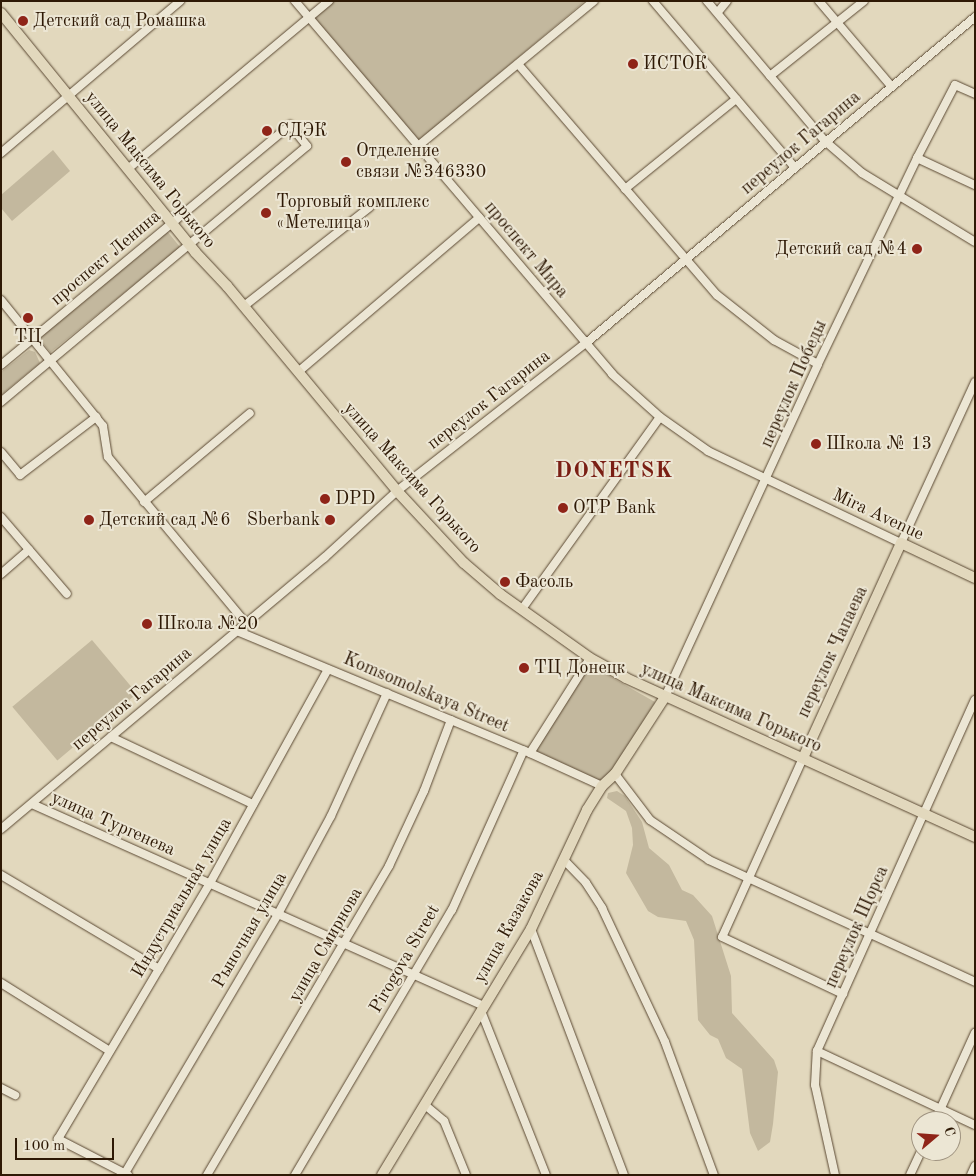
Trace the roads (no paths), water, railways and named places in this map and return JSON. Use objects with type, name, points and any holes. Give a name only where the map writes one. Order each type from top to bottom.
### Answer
[{"type":"main road","name":"улица Максима Горького","points":[[1,13],[129,168],[188,244],[244,306],[396,491],[464,563],[522,609],[590,658],[665,697],[803,758],[975,838]]},
{"type":"main road","name":"Mira Avenue","points":[[900,543],[975,578]]},
{"type":"main road","name":"переулок Чапаева","points":[[803,758],[900,543]]},
{"type":"main road","name":"улица Казакова","points":[[382,1175],[531,929],[565,861],[587,810],[602,786],[615,774],[665,697]]},
{"type":"street","points":[[1,153],[68,94],[180,1]]},
{"type":"street","name":"проспект Мира","points":[[295,1],[612,374],[660,417],[708,451],[767,481]]},
{"type":"street","points":[[129,168],[330,1]]},
{"type":"street","points":[[418,146],[594,1]]},
{"type":"street","points":[[652,1],[795,168]]},
{"type":"street","points":[[707,1],[825,141],[862,173],[898,197],[975,242]]},
{"type":"street","points":[[718,12],[719,1]]},
{"type":"street","points":[[718,12],[727,1]]},
{"type":"street","points":[[818,1],[890,86]]},
{"type":"street","points":[[770,76],[864,1]]},
{"type":"street","name":"переулок Гагарина","points":[[1,829],[324,558],[396,491],[586,343],[890,86],[975,17]]},
{"type":"street","points":[[518,64],[717,295],[774,340],[818,364]]},
{"type":"street","name":"переулок Победы","points":[[665,697],[767,481],[818,364],[917,158],[955,85],[975,94]]},
{"type":"street","points":[[625,189],[736,99]]},
{"type":"street","name":"проспект Ленина","points":[[1,365],[290,125],[307,146],[1,402]]},
{"type":"street","points":[[917,158],[975,186]]},
{"type":"street","points":[[244,306],[370,207]]},
{"type":"street","points":[[298,372],[479,218]]},
{"type":"street","points":[[1,300],[107,434],[108,457],[246,623]]},
{"type":"street","name":"переулок Чапаева","points":[[900,543],[975,382]]},
{"type":"street","points":[[144,502],[250,413]]},
{"type":"street","points":[[522,609],[660,417]]},
{"type":"street","points":[[1,452],[20,475],[96,418]]},
{"type":"street","name":"Mira Avenue","points":[[767,481],[900,543]]},
{"type":"street","points":[[1,517],[67,594]]},
{"type":"street","points":[[1,574],[29,550]]},
{"type":"street","name":"Komsomolskaya Street","points":[[237,631],[527,751],[602,786]]},
{"type":"street","name":"Pirogova Street","points":[[295,1175],[452,910],[527,751],[590,658]]},
{"type":"street","name":"Индустриальная улица","points":[[126,1174],[58,1139],[210,883],[328,669]]},
{"type":"street","name":"Рыночная улица","points":[[126,1174],[278,914],[331,816],[388,694]]},
{"type":"street","name":"переулок Щорса","points":[[835,1175],[815,1085],[816,1051],[871,934],[975,700]]},
{"type":"street","name":"улица Смирнова","points":[[207,1175],[345,944],[392,858],[424,791],[452,720]]},
{"type":"street","points":[[111,737],[253,804]]},
{"type":"street","name":"переулок Чапаева","points":[[803,758],[722,937],[843,994]]},
{"type":"street","points":[[615,774],[650,820],[709,860],[975,982]]},
{"type":"street","name":"улица Тургенева","points":[[32,804],[414,975],[482,1009]]},
{"type":"street","points":[[565,861],[586,883],[602,908],[665,1042],[690,1102],[714,1175]]},
{"type":"street","points":[[1,875],[159,969]]},
{"type":"street","points":[[531,929],[624,1175]]},
{"type":"street","points":[[1,983],[110,1051]]},
{"type":"street","points":[[482,1009],[546,1175]]},
{"type":"street","points":[[940,1109],[975,1034]]},
{"type":"street","points":[[816,1051],[975,1125]]},
{"type":"street","points":[[1,1088],[15,1095]]},
{"type":"street","points":[[425,1106],[444,1121],[466,1175]]},
{"type":"street","points":[[910,1175],[916,1161]]},
{"type":"street","points":[[971,1175],[975,1166]]},
{"type":"place","name":"Детский сад Ромашка","points":[[23,21]]},
{"type":"place","name":"ИСТОК","points":[[633,64]]},
{"type":"place","name":"СДЭК","points":[[267,131]]},
{"type":"place","name":"Отделение связи №346330","points":[[346,162]]},
{"type":"place","name":"Торговый комплекс «Метелица»","points":[[266,213]]},
{"type":"place","name":"Детский сад №4","points":[[917,249]]},
{"type":"place","name":"ТЦ","points":[[28,318]]},
{"type":"place","name":"Школа № 13","points":[[816,444]]},
{"type":"place","name":"DPD","points":[[325,499]]},
{"type":"place","name":"OTP Bank","points":[[563,508]]},
{"type":"place","name":"Детский сад №6","points":[[89,520]]},
{"type":"place","name":"Sberbank","points":[[330,520]]},
{"type":"place","name":"Фасоль","points":[[505,582]]},
{"type":"place","name":"Школа №20","points":[[147,624]]},
{"type":"place","name":"ТЦ Донецк","points":[[524,668]]},
{"type":"district","name":"DONETSK","points":[[614,472]]}]
